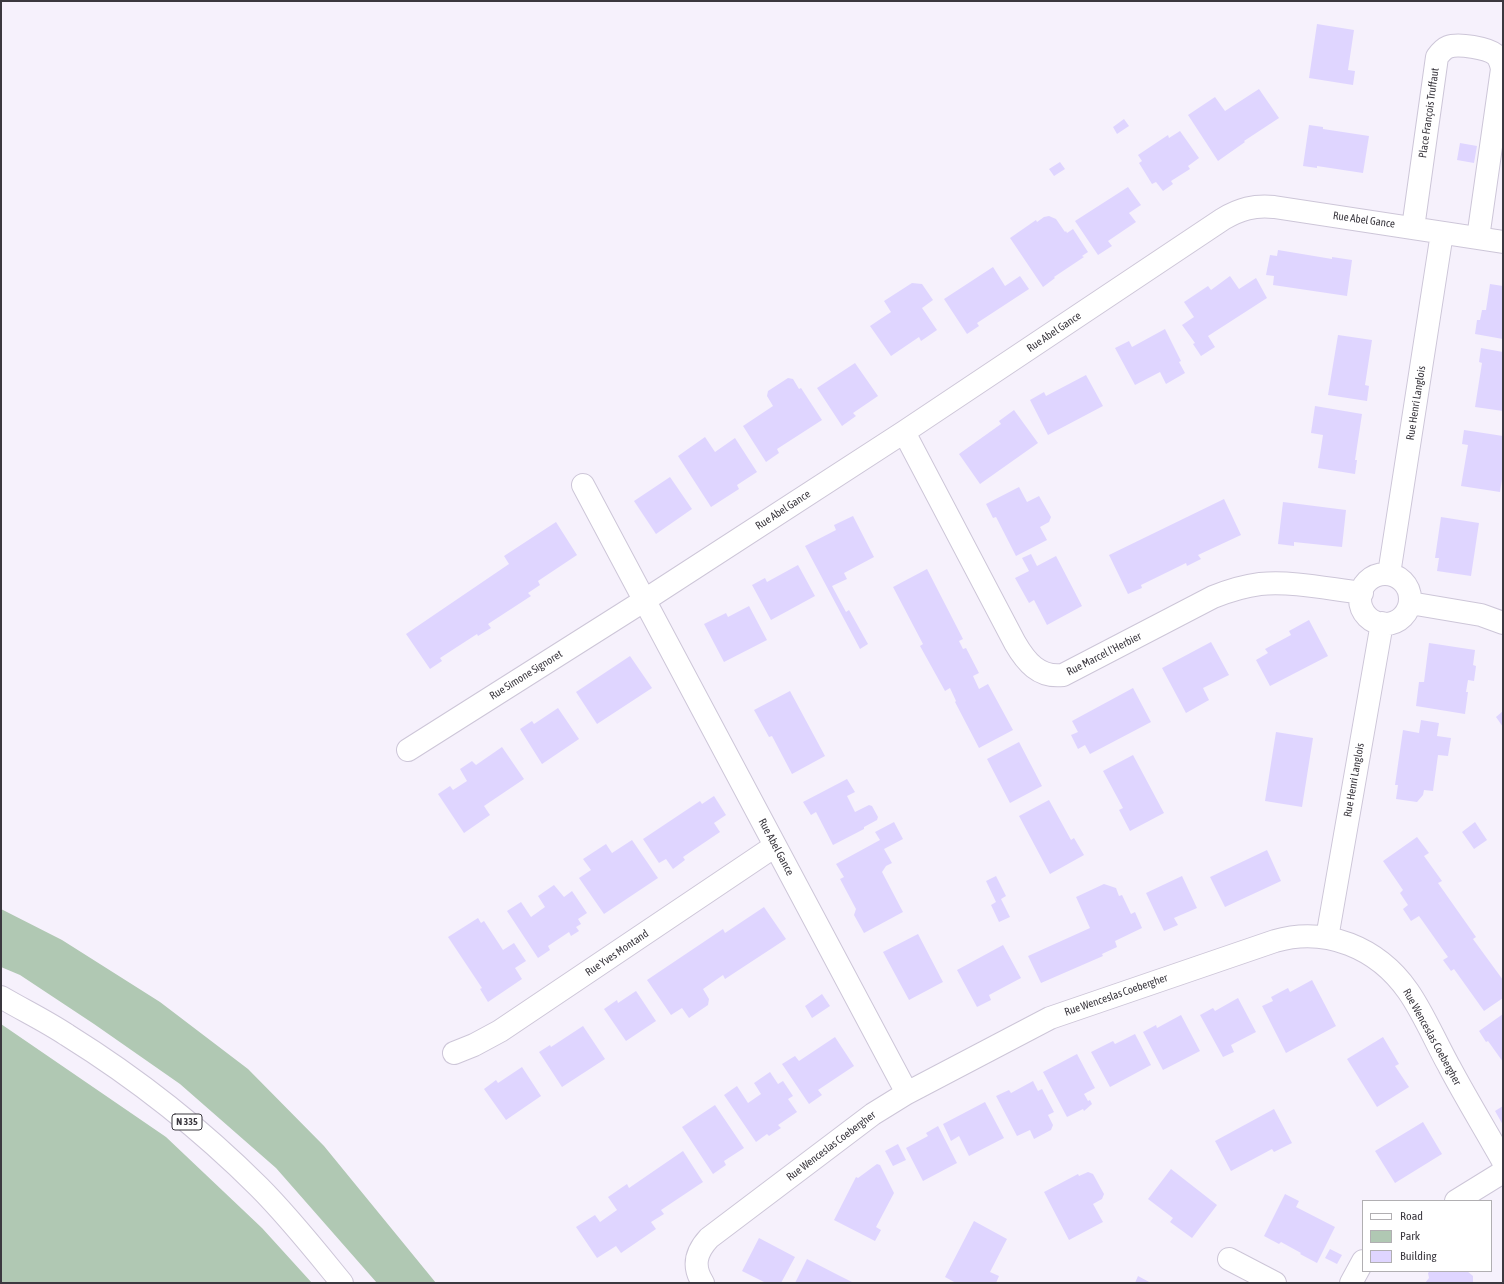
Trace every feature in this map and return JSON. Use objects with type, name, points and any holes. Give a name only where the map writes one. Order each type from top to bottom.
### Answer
[{"type":"main road","name":"Place François Truffaut","points":[[1413,228],[1437,57],[1443,50],[1452,46],[1485,49],[1496,55],[1502,69],[1478,238]]},
{"type":"main road","name":"Rue Abel Gance","points":[[645,600],[904,432],[1216,223],[1241,210],[1256,206],[1274,207],[1503,242]]},
{"type":"main road","name":"Rue Henri Langlois","points":[[1389,574],[1442,233]]},
{"type":"main road","name":"Rue Marcel l'Herbier","points":[[904,432],[1015,643],[1028,663],[1050,675],[1063,675],[1213,597],[1238,588],[1261,584],[1288,583],[1362,593]]},
{"type":"main road","name":"Rue Abel Gance","points":[[583,485],[907,1093]]},
{"type":"main road","points":[[1389,574],[1404,582],[1410,594],[1410,603],[1400,618],[1392,622],[1382,623],[1374,621],[1365,613],[1361,601],[1362,593],[1364,586],[1372,578],[1378,575],[1389,574]]},
{"type":"main road","name":"Rue Simone Signoret","points":[[408,750],[645,600]]},
{"type":"main road","points":[[1410,603],[1481,615],[1503,623]]},
{"type":"main road","name":"Rue Henri Langlois","points":[[1327,938],[1382,623]]},
{"type":"main road","name":"Rue Yves Montand","points":[[454,1052],[474,1045],[500,1031],[775,846]]},
{"type":"main road","name":"Rue Wenceslas Coebergher","points":[[700,1277],[696,1262],[698,1252],[709,1238],[873,1114],[907,1093],[1037,1024],[1078,1008],[1280,939],[1306,935],[1327,938],[1349,945],[1370,955],[1401,983],[1422,1014],[1463,1092],[1503,1161]]},
{"type":"main road","name":"N 335","points":[[1,998],[66,1034],[134,1081],[188,1122],[263,1192],[314,1247],[342,1283]]},
{"type":"main road","points":[[1458,1200],[1503,1172]]},
{"type":"main road","points":[[1229,1259],[1275,1283]]},
{"type":"main road","points":[[1351,1283],[1362,1263]]},
{"type":"green space","points":[[1,909],[62,940],[160,1002],[248,1069],[324,1146],[436,1283],[377,1283],[276,1168],[180,1084],[20,975],[1,967]]},
{"type":"green space","points":[[1,1024],[166,1137],[262,1228],[312,1283],[1,1283]]},
{"type":"building","points":[[1317,24],[1354,30],[1348,70],[1355,71],[1353,85],[1309,78]]},
{"type":"building","points":[[1259,89],[1279,118],[1244,141],[1245,142],[1218,161],[1188,115],[1215,97],[1225,111]]},
{"type":"building","points":[[1124,119],[1129,126],[1117,134],[1113,127]]},
{"type":"building","points":[[1309,125],[1323,127],[1323,129],[1369,136],[1363,173],[1317,166],[1317,168],[1303,166]]},
{"type":"building","points":[[1180,131],[1199,158],[1188,166],[1190,169],[1171,181],[1173,184],[1163,191],[1156,182],[1152,184],[1139,163],[1142,161],[1138,155],[1168,135],[1169,138]]},
{"type":"building","points":[[1460,143],[1477,146],[1474,163],[1457,160]]},
{"type":"building","points":[[1060,162],[1065,169],[1054,176],[1049,169]]},
{"type":"building","points":[[1128,187],[1141,205],[1129,213],[1136,222],[1108,241],[1112,246],[1098,255],[1075,221]]},
{"type":"building","points":[[1049,216],[1056,219],[1065,232],[1066,231],[1067,233],[1073,229],[1088,252],[1082,256],[1084,257],[1054,277],[1055,278],[1043,287],[1010,238],[1036,220],[1037,222],[1044,217]]},
{"type":"building","points":[[1278,250],[1332,259],[1332,257],[1352,260],[1347,296],[1273,285],[1274,276],[1266,275],[1270,255],[1277,256]]},
{"type":"building","points":[[993,267],[1005,286],[1020,276],[1029,289],[977,323],[979,326],[967,334],[944,299]]},
{"type":"building","points":[[1230,276],[1239,289],[1256,278],[1267,298],[1208,336],[1215,347],[1201,356],[1193,344],[1195,343],[1182,325],[1194,317],[1184,302],[1208,286],[1211,290]]},
{"type":"building","points":[[912,283],[922,284],[933,300],[922,308],[937,330],[921,341],[919,337],[891,356],[870,326],[891,312],[884,301]]},
{"type":"building","points":[[1490,284],[1503,286],[1503,339],[1475,334],[1477,320],[1480,320],[1482,310],[1486,310]]},
{"type":"building","points":[[1165,329],[1181,361],[1179,362],[1185,373],[1166,384],[1160,372],[1135,385],[1115,348],[1129,341],[1132,347]]},
{"type":"building","points":[[1338,335],[1372,340],[1365,385],[1369,386],[1367,401],[1328,395]]},
{"type":"building","points":[[1481,348],[1503,352],[1503,411],[1475,407],[1482,363],[1479,362]]},
{"type":"building","points":[[855,363],[878,396],[853,413],[856,416],[842,426],[817,388]]},
{"type":"building","points":[[1086,375],[1103,406],[1048,435],[1030,400],[1044,392],[1046,396]]},
{"type":"building","points":[[788,378],[793,379],[799,389],[801,388],[822,420],[777,449],[779,453],[766,462],[743,426],[773,406],[767,396],[768,391]]},
{"type":"building","points":[[1315,406],[1362,414],[1355,460],[1357,460],[1355,474],[1318,468],[1323,435],[1311,433]]},
{"type":"building","points":[[1014,410],[1038,443],[980,484],[959,454],[1001,424],[999,421]]},
{"type":"building","points":[[1464,430],[1503,436],[1503,473],[1500,492],[1461,486],[1468,445],[1462,444]]},
{"type":"building","points":[[705,437],[715,452],[735,438],[757,472],[737,485],[739,489],[711,507],[678,456]]},
{"type":"building","points":[[670,477],[692,509],[656,534],[634,501]]},
{"type":"building","points":[[1019,487],[1027,502],[1039,496],[1051,517],[1049,522],[1040,527],[1047,540],[1016,556],[996,517],[993,518],[986,504]]},
{"type":"building","points":[[1224,499],[1241,535],[1198,555],[1201,559],[1187,566],[1186,563],[1141,585],[1142,588],[1128,594],[1109,555]]},
{"type":"building","points":[[1283,502],[1346,510],[1342,547],[1294,542],[1294,546],[1278,544]]},
{"type":"building","points":[[853,516],[874,557],[844,573],[847,579],[832,586],[846,612],[849,610],[868,644],[860,649],[805,546],[836,530],[834,525]]},
{"type":"building","points":[[1441,517],[1479,523],[1471,576],[1437,571],[1439,558],[1435,558]]},
{"type":"building","points":[[556,522],[577,555],[538,581],[540,585],[528,593],[531,596],[488,624],[491,628],[478,636],[477,634],[440,658],[442,661],[430,669],[406,634],[509,564],[504,556]]},
{"type":"building","points":[[1031,554],[1037,566],[1056,556],[1082,606],[1047,625],[1034,600],[1029,603],[1015,578],[1029,571],[1022,558]]},
{"type":"building","points":[[798,565],[815,596],[771,620],[752,585],[765,578],[767,582]]},
{"type":"building","points":[[927,569],[963,639],[959,641],[963,649],[966,648],[979,673],[973,676],[979,689],[988,684],[1013,730],[979,748],[955,702],[956,701],[950,688],[945,691],[920,646],[923,644],[893,587]]},
{"type":"building","points":[[749,606],[767,640],[724,662],[704,624],[726,613],[728,617]]},
{"type":"building","points":[[1309,620],[1328,656],[1270,686],[1256,660],[1268,653],[1265,649],[1291,635],[1289,631]]},
{"type":"building","points":[[1211,642],[1229,675],[1203,688],[1209,700],[1186,713],[1162,668]]},
{"type":"building","points":[[1429,643],[1475,650],[1473,665],[1476,666],[1474,681],[1468,680],[1465,714],[1416,706],[1419,682],[1424,682]]},
{"type":"building","points":[[630,656],[652,688],[597,724],[576,692]]},
{"type":"building","points":[[1133,688],[1151,722],[1090,754],[1085,745],[1078,749],[1071,735],[1078,732],[1072,721]]},
{"type":"building","points":[[790,691],[825,756],[792,774],[772,736],[769,737],[754,710]]},
{"type":"building","points":[[558,708],[579,739],[542,764],[520,729],[532,721],[534,724]]},
{"type":"building","points":[[1503,711],[1503,727],[1496,717]]},
{"type":"building","points":[[1421,720],[1439,723],[1437,736],[1451,738],[1448,756],[1438,755],[1433,791],[1424,790],[1423,795],[1417,802],[1396,799],[1398,785],[1395,785],[1403,730],[1419,733]]},
{"type":"building","points":[[1276,732],[1313,738],[1302,807],[1265,801]]},
{"type":"building","points":[[1019,742],[1042,786],[1010,803],[987,759]]},
{"type":"building","points":[[502,747],[524,779],[484,806],[490,815],[464,833],[438,794],[450,786],[453,790],[467,781],[460,769],[472,761],[476,765]]},
{"type":"building","points":[[1133,755],[1164,813],[1130,831],[1119,810],[1123,808],[1103,771]]},
{"type":"building","points":[[847,779],[855,792],[847,796],[855,812],[869,805],[872,806],[878,817],[877,820],[864,827],[864,829],[833,845],[816,812],[811,815],[803,802]]},
{"type":"building","points":[[714,796],[726,815],[714,823],[720,832],[683,857],[685,860],[673,869],[666,859],[659,863],[643,839],[700,801],[702,804]]},
{"type":"building","points":[[1049,800],[1071,840],[1074,838],[1084,855],[1050,874],[1019,816]]},
{"type":"building","points":[[894,822],[903,839],[884,849],[892,863],[886,866],[882,872],[903,912],[864,933],[854,915],[856,909],[840,879],[844,877],[836,864],[880,840],[875,832]]},
{"type":"building","points":[[1475,822],[1487,840],[1474,849],[1462,832]]},
{"type":"building","points":[[1417,837],[1429,853],[1424,856],[1442,881],[1438,883],[1476,937],[1473,939],[1503,980],[1503,998],[1484,1011],[1454,969],[1451,971],[1443,960],[1448,957],[1419,916],[1411,921],[1403,909],[1408,905],[1400,893],[1403,890],[1383,861]]},
{"type":"building","points":[[632,840],[658,878],[604,914],[579,878],[591,870],[583,859],[606,844],[612,853]]},
{"type":"building","points":[[1267,850],[1281,881],[1225,907],[1210,877]]},
{"type":"building","points":[[996,876],[1006,896],[1001,899],[1010,917],[999,922],[991,905],[996,902],[986,881]]},
{"type":"building","points":[[1182,876],[1197,908],[1174,918],[1178,925],[1164,931],[1146,893]]},
{"type":"building","points":[[1104,884],[1116,888],[1119,896],[1122,895],[1131,914],[1135,912],[1142,928],[1115,941],[1117,947],[1102,954],[1103,956],[1041,983],[1028,956],[1090,928],[1076,897]]},
{"type":"building","points":[[554,885],[564,897],[572,891],[587,913],[578,919],[581,924],[576,927],[579,931],[571,936],[569,932],[548,946],[550,950],[538,958],[507,911],[521,902],[531,917],[545,907],[538,896]]},
{"type":"building","points":[[764,907],[786,939],[725,979],[723,975],[703,989],[709,999],[708,1005],[689,1018],[682,1008],[671,1015],[647,980],[723,929],[725,933]]},
{"type":"building","points":[[478,918],[481,923],[484,921],[503,950],[514,943],[526,961],[515,968],[522,979],[488,1002],[480,989],[482,988],[448,937]]},
{"type":"building","points":[[918,934],[943,982],[909,1000],[883,952]]},
{"type":"building","points":[[1003,945],[1021,978],[989,995],[991,1000],[977,1007],[957,970]]},
{"type":"building","points":[[1312,980],[1336,1026],[1286,1053],[1262,1006],[1273,1001],[1271,997],[1288,988],[1290,992]]},
{"type":"building","points":[[636,991],[656,1021],[626,1041],[604,1009],[617,1000],[618,1003]]},
{"type":"building","points":[[822,994],[830,1006],[812,1018],[805,1006]]},
{"type":"building","points":[[1238,998],[1256,1032],[1231,1045],[1234,1052],[1223,1057],[1200,1015],[1213,1008],[1215,1011]]},
{"type":"building","points":[[1503,1014],[1503,1062],[1479,1031]]},
{"type":"building","points":[[1181,1015],[1200,1051],[1163,1070],[1143,1032],[1156,1025],[1157,1028]]},
{"type":"building","points":[[583,1026],[605,1059],[562,1087],[539,1052],[550,1045],[551,1047]]},
{"type":"building","points":[[1135,1034],[1151,1065],[1110,1087],[1091,1052],[1113,1041],[1115,1044]]},
{"type":"building","points":[[835,1037],[854,1066],[818,1090],[822,1095],[809,1104],[782,1064],[795,1056],[799,1061]]},
{"type":"building","points":[[1383,1037],[1399,1064],[1395,1066],[1409,1087],[1377,1107],[1347,1059]]},
{"type":"building","points":[[1077,1054],[1095,1088],[1084,1094],[1088,1101],[1090,1100],[1092,1104],[1084,1111],[1083,1109],[1067,1117],[1043,1072]]},
{"type":"building","points":[[522,1067],[541,1096],[506,1120],[484,1089],[496,1080],[498,1083]]},
{"type":"building","points":[[770,1072],[778,1084],[783,1081],[793,1096],[788,1099],[797,1112],[778,1125],[781,1128],[769,1136],[767,1134],[756,1142],[724,1095],[737,1086],[748,1103],[761,1094],[754,1083]]},
{"type":"building","points":[[1033,1081],[1038,1091],[1042,1089],[1054,1112],[1048,1115],[1053,1125],[1051,1130],[1034,1139],[1030,1130],[1017,1136],[996,1096],[1009,1090],[1011,1093]]},
{"type":"building","points":[[985,1102],[1004,1138],[969,1156],[959,1136],[951,1141],[943,1124]]},
{"type":"building","points":[[715,1105],[744,1148],[724,1161],[726,1165],[713,1174],[682,1127]]},
{"type":"building","points":[[1503,1106],[1503,1125],[1495,1111]]},
{"type":"building","points":[[1274,1109],[1292,1143],[1274,1152],[1272,1149],[1231,1171],[1215,1141]]},
{"type":"building","points":[[1423,1122],[1442,1154],[1395,1183],[1375,1151]]},
{"type":"building","points":[[938,1126],[957,1163],[923,1181],[906,1148],[928,1136],[926,1133]]},
{"type":"building","points":[[898,1144],[906,1160],[893,1166],[885,1151]]},
{"type":"building","points":[[683,1151],[703,1182],[661,1210],[664,1214],[651,1222],[656,1229],[621,1253],[616,1246],[597,1258],[576,1227],[595,1215],[600,1222],[617,1210],[608,1197],[627,1184],[629,1188]]},
{"type":"building","points":[[877,1164],[880,1165],[894,1193],[876,1227],[881,1230],[875,1241],[834,1220],[856,1177],[858,1178]]},
{"type":"building","points":[[1171,1169],[1217,1205],[1192,1238],[1170,1222],[1173,1218],[1148,1199]]},
{"type":"building","points":[[1088,1172],[1093,1174],[1104,1194],[1102,1199],[1093,1204],[1103,1222],[1069,1240],[1044,1192],[1078,1174],[1079,1176]]},
{"type":"building","points":[[1285,1194],[1299,1201],[1296,1207],[1335,1227],[1317,1263],[1281,1242],[1279,1244],[1264,1236]]},
{"type":"building","points":[[974,1221],[1007,1239],[990,1272],[999,1276],[996,1283],[956,1283],[945,1277]]},
{"type":"building","points":[[759,1238],[795,1257],[781,1283],[766,1283],[742,1271]]},
{"type":"building","points":[[1330,1249],[1342,1255],[1337,1264],[1325,1258]]},
{"type":"building","points":[[807,1259],[838,1275],[854,1283],[795,1283]]},
{"type":"building","points":[[1468,1272],[1473,1276],[1473,1283],[1425,1283],[1429,1278],[1428,1273]]},
{"type":"building","points":[[1138,1276],[1151,1283],[1135,1283]]}]
